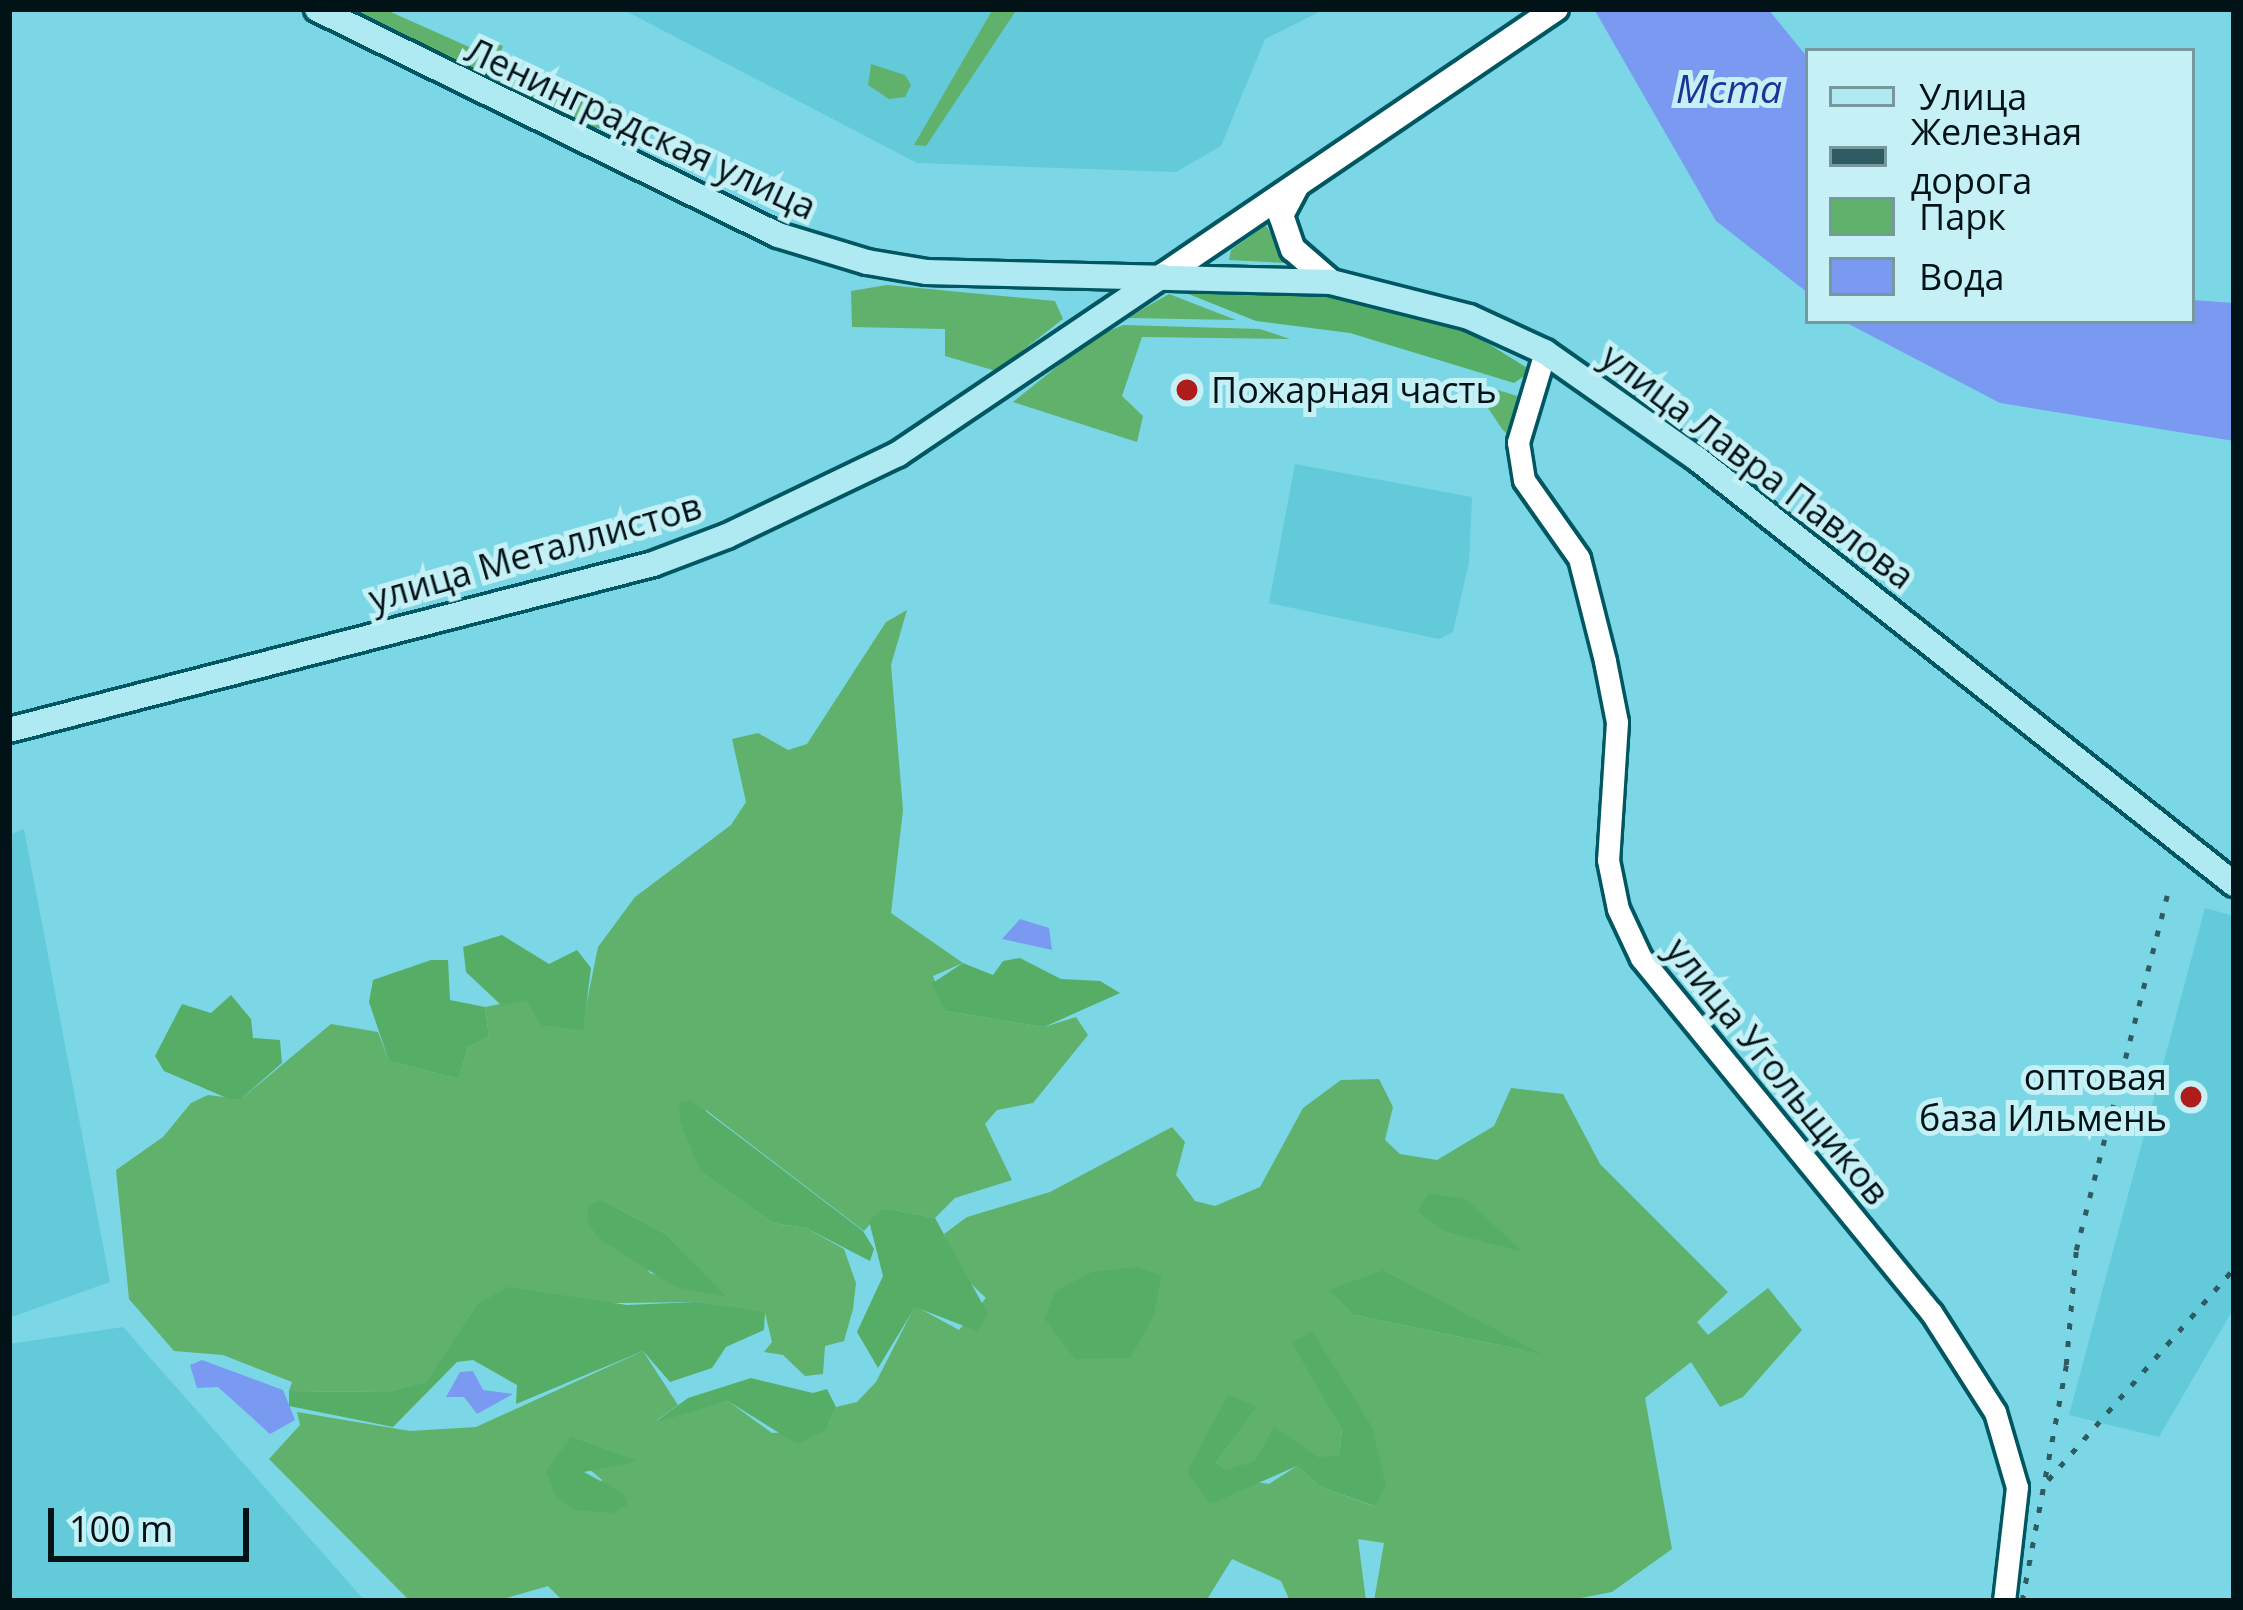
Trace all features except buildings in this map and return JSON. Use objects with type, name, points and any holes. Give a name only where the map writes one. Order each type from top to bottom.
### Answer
[{"type":"main road","name":"Ленинградская улица","points":[[317,9],[468,89],[806,246],[927,272],[1164,275]]},
{"type":"main road","points":[[1164,275],[1556,9]]},
{"type":"main road","points":[[1297,186],[1281,214],[1293,250],[1331,282]]},
{"type":"main road","name":"улица Лавра Павлова","points":[[1164,275],[1331,282],[1469,317],[1545,352],[1696,458],[2234,884]]},
{"type":"main road","name":"улица Металлистов","points":[[9,730],[653,564],[727,536],[898,454],[1164,275]]},
{"type":"street","name":"улица Угольщиков","points":[[1545,352],[1518,442],[1524,480],[1580,558],[1605,661],[1617,722],[1608,860],[1618,909],[1641,958],[1930,1312],[1996,1412],[2017,1487],[2004,1601]]},
{"type":"shaded area","points":[[622,9],[1325,9],[1265,39],[1221,146],[1176,172],[917,163]]},
{"type":"shaded area","points":[[1295,464],[1472,497],[1469,562],[1453,632],[1439,639],[1269,603]]},
{"type":"shaded area","points":[[24,829],[110,1282],[9,1318],[9,835]]},
{"type":"shaded area","points":[[2205,908],[2234,916],[2234,1308],[2159,1437],[2069,1415]]},
{"type":"shaded area","points":[[123,1327],[365,1601],[9,1601],[9,1344]]},
{"type":"green space","points":[[339,9],[384,9],[476,50],[484,39],[503,46],[498,59],[604,112],[611,99],[608,127],[592,129]]},
{"type":"green space","points":[[993,9],[1017,9],[926,146],[914,145]]},
{"type":"green space","points":[[871,64],[905,75],[911,85],[905,97],[889,99],[868,85]]},
{"type":"green space","points":[[1266,225],[1286,263],[1229,260],[1231,250]]},
{"type":"green space","points":[[887,285],[1055,301],[1063,319],[996,371],[945,356],[945,329],[852,327],[851,291]]},
{"type":"green space","points":[[1176,289],[1300,290],[1395,303],[1465,329],[1532,371],[1514,383],[1350,333],[1256,321]]},
{"type":"green space","points":[[1169,294],[1236,320],[1127,318]]},
{"type":"green space","points":[[1123,325],[1260,329],[1290,339],[1142,337],[1122,396],[1143,416],[1137,442],[1013,402],[1094,337]]},
{"type":"green space","points":[[1471,382],[1524,398],[1510,437],[1502,429]]},
{"type":"green space","points":[[907,610],[891,665],[903,810],[891,913],[963,963],[933,976],[946,1011],[1044,1027],[1076,1017],[1088,1035],[1033,1103],[997,1110],[985,1124],[1012,1180],[955,1198],[935,1218],[884,1208],[864,1231],[706,1110],[701,1172],[773,1223],[806,1228],[844,1249],[856,1283],[853,1309],[844,1341],[825,1346],[823,1374],[805,1376],[783,1355],[764,1352],[772,1342],[765,1313],[696,1302],[476,1305],[428,1382],[386,1392],[289,1391],[292,1382],[223,1355],[174,1351],[129,1299],[116,1170],[163,1137],[191,1103],[208,1095],[241,1099],[331,1024],[378,1032],[389,1061],[459,1079],[468,1047],[489,1037],[485,1007],[526,999],[585,1011],[598,947],[635,897],[731,825],[746,802],[732,739],[758,733],[788,750],[807,744],[886,622]],"holes":[[[602,1200],[666,1234],[725,1296],[650,1273]]]},
{"type":"green space","points":[[502,935],[549,964],[577,950],[591,968],[583,1030],[541,1025],[526,1000],[502,1006],[466,972],[463,947]]},
{"type":"green space","points":[[1020,958],[1061,979],[1100,981],[1120,993],[1044,1027],[946,1011],[931,984],[963,963],[993,975],[1003,961]]},
{"type":"green space","points":[[431,960],[448,960],[450,1000],[485,1007],[489,1037],[468,1047],[459,1079],[389,1061],[369,1002],[373,980]]},
{"type":"green space","points":[[231,995],[251,1019],[253,1038],[280,1040],[282,1063],[241,1099],[229,1099],[164,1071],[155,1056],[182,1004],[211,1013]]},
{"type":"green space","points":[[1379,1079],[1393,1107],[1385,1140],[1400,1154],[1437,1160],[1494,1126],[1511,1088],[1563,1094],[1600,1164],[1728,1292],[1697,1322],[1708,1335],[1768,1288],[1802,1330],[1743,1397],[1720,1407],[1691,1362],[1645,1398],[1672,1549],[1612,1592],[1565,1601],[1374,1601],[1384,1543],[1358,1539],[1366,1601],[1290,1601],[1281,1581],[1232,1559],[1206,1601],[563,1601],[548,1586],[496,1601],[410,1601],[269,1459],[300,1425],[297,1412],[410,1431],[476,1427],[643,1351],[678,1405],[656,1421],[728,1401],[772,1433],[826,1430],[836,1407],[857,1402],[876,1382],[915,1306],[959,1330],[986,1298],[965,1278],[944,1234],[967,1217],[1050,1192],[1172,1127],[1185,1142],[1176,1175],[1195,1201],[1215,1206],[1260,1187],[1303,1108],[1341,1080]],"holes":[[[1384,1270],[1537,1353],[1354,1315]],[[1312,1332],[1373,1506],[1321,1487],[1297,1466],[1269,1484],[1187,1472],[1256,1408],[1216,1463],[1227,1471],[1254,1461],[1274,1428],[1319,1457],[1339,1457],[1342,1430],[1293,1343]],[[571,1436],[637,1461],[587,1467],[602,1480],[574,1510]]]},
{"type":"green space","points":[[691,1100],[863,1231],[874,1249],[870,1261],[806,1228],[773,1223],[701,1172],[680,1121],[679,1102]]},
{"type":"green space","points":[[1428,1193],[1466,1199],[1523,1252],[1444,1231],[1418,1212]]},
{"type":"green space","points":[[602,1200],[666,1234],[727,1297],[675,1287],[598,1238],[587,1220],[589,1205]]},
{"type":"green space","points":[[884,1208],[935,1218],[988,1314],[977,1331],[915,1307],[878,1368],[857,1332],[883,1276],[869,1221]]},
{"type":"green space","points":[[1136,1267],[1162,1275],[1154,1315],[1130,1358],[1075,1359],[1045,1319],[1055,1291],[1092,1272]]},
{"type":"green space","points":[[1384,1270],[1541,1354],[1354,1315],[1329,1290]]},
{"type":"green space","points":[[508,1287],[627,1305],[696,1302],[765,1312],[764,1330],[726,1347],[712,1368],[670,1382],[643,1351],[516,1404],[517,1385],[473,1360],[457,1362],[393,1427],[289,1406],[289,1391],[386,1392],[427,1382],[476,1305]]},
{"type":"green space","points":[[1312,1331],[1372,1427],[1386,1486],[1374,1506],[1321,1487],[1297,1466],[1210,1504],[1187,1472],[1228,1395],[1257,1407],[1216,1463],[1226,1470],[1254,1461],[1274,1427],[1319,1457],[1339,1456],[1342,1430],[1292,1343]]},
{"type":"green space","points":[[751,1378],[813,1393],[827,1389],[836,1407],[826,1430],[797,1444],[728,1401],[654,1423],[688,1398]]},
{"type":"green space","points":[[571,1436],[638,1461],[584,1472],[624,1494],[627,1505],[613,1513],[574,1510],[555,1495],[546,1472]]},
{"type":"water","name":"Мста","points":[[1594,9],[1768,9],[1805,54],[1805,291],[1716,221]]},
{"type":"water","points":[[2195,300],[2234,303],[2234,441],[2000,403],[1849,324],[2195,324]]},
{"type":"water","points":[[1020,919],[1049,928],[1052,950],[1002,939]]},
{"type":"water","points":[[202,1360],[283,1390],[295,1420],[270,1434],[218,1387],[197,1388],[190,1365]]},
{"type":"water","points":[[473,1371],[483,1390],[513,1394],[477,1414],[464,1397],[446,1397],[460,1372]]},
{"type":"railway","points":[[2022,1601],[2066,1365],[2076,1250],[2167,896]]},
{"type":"railway","points":[[2048,1480],[2234,1268]]},
{"type":"place","name":"Пожарная часть","points":[[1187,390]]},
{"type":"place","name":"оптовая база Ильмень","points":[[2191,1097]]}]
